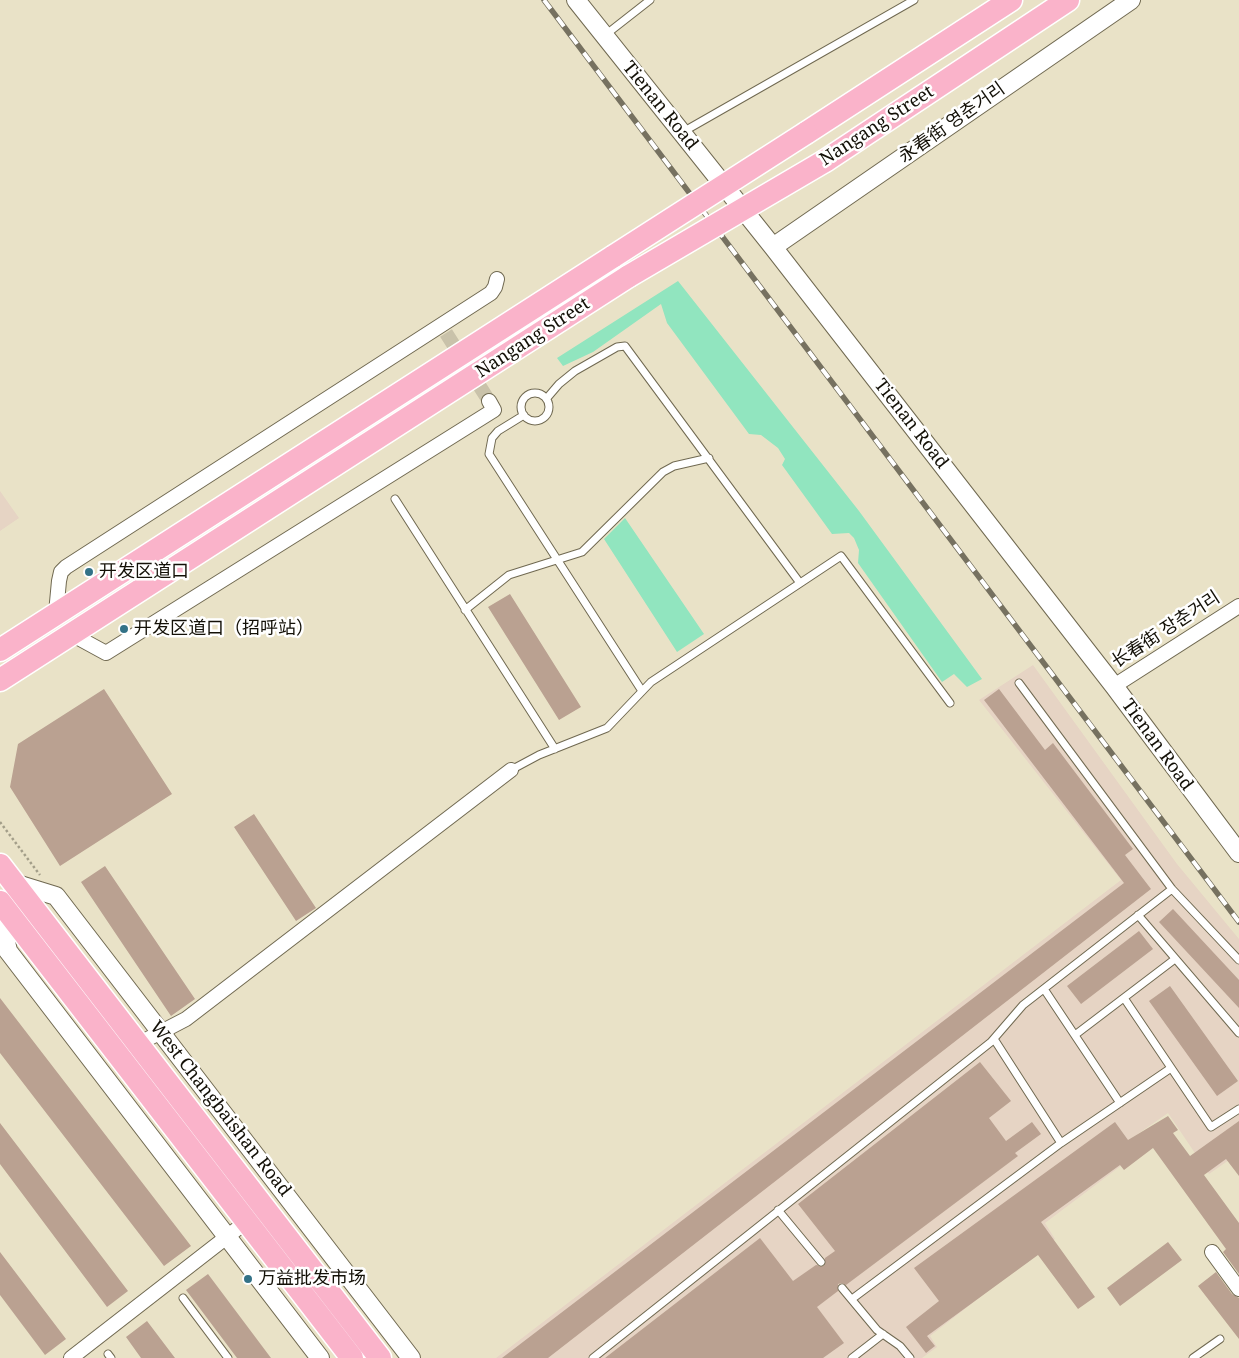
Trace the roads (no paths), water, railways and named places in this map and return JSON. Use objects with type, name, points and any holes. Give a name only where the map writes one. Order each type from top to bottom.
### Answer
[{"type":"main road","name":"Nangang Street","points":[[0,650],[1011,0]]},
{"type":"main road","name":"Nangang Street","points":[[1,681],[629,276],[825,161],[1068,0]]},
{"type":"main road","name":"West Changbaishan Road","points":[[4,870],[380,1358]]},
{"type":"main road","points":[[0,902],[352,1358]]},
{"type":"street","name":"Tienan Road","points":[[576,0],[773,247],[1114,686],[1239,852]]},
{"type":"street","name":"永春街 영춘거리","points":[[773,247],[1131,0]]},
{"type":"street","points":[[56,613],[59,581],[61,572],[66,567],[444,329],[490,293],[496,287],[497,280]]},
{"type":"street","points":[[73,635],[106,653],[494,410],[489,401]]},
{"type":"street","name":"长春街 장춘거리","points":[[1114,686],[1239,606]]},
{"type":"street","points":[[138,1044],[186,1019],[511,770]]},
{"type":"street","name":"West Changbaishan Road","points":[[4,870],[56,896],[411,1358]]},
{"type":"street","points":[[0,916],[4,954],[228,1236],[320,1358]]},
{"type":"street","points":[[71,1358],[246,1222]]},
{"type":"street","points":[[1212,1252],[1239,1289]]},
{"type":"lane","points":[[604,36],[650,0]]},
{"type":"lane","points":[[681,133],[914,0]]},
{"type":"lane","points":[[547,398],[559,384],[575,371],[617,347],[625,346],[800,583]]},
{"type":"lane","points":[[535,392],[547,398],[550,408],[546,416],[532,420],[524,415],[521,407],[527,395],[535,392]]},
{"type":"lane","points":[[524,415],[498,431],[492,438],[489,454],[642,691]]},
{"type":"lane","points":[[465,610],[509,575],[577,554],[594,542],[663,472],[674,466],[709,458]]},
{"type":"lane","points":[[395,499],[555,749]]},
{"type":"lane","points":[[511,770],[555,749],[607,728],[651,682],[841,556],[950,703]]},
{"type":"lane","points":[[1019,683],[1172,889],[1239,960]]},
{"type":"lane","points":[[593,1358],[994,1039],[1023,1006],[1172,889]]},
{"type":"lane","points":[[1138,916],[1239,1033]]},
{"type":"lane","points":[[1075,1035],[1176,959]]},
{"type":"lane","points":[[1044,989],[1120,1103]]},
{"type":"lane","points":[[1124,998],[1211,1127],[1239,1109]]},
{"type":"lane","points":[[994,1039],[1061,1143]]},
{"type":"lane","points":[[852,1300],[1061,1143],[1171,1068]]},
{"type":"lane","points":[[778,1210],[821,1262]]},
{"type":"lane","points":[[842,1288],[884,1334],[900,1346],[910,1358]]},
{"type":"lane","points":[[183,1298],[228,1358]]},
{"type":"lane","points":[[852,1358],[884,1334]]},
{"type":"lane","points":[[1193,1358],[1220,1338]]},
{"type":"tunnel","points":[[446,333],[489,401]]},
{"type":"railway","points":[[544,0],[1239,922]]},
{"type":"place","name":"开发区道口","points":[[89,572]]},
{"type":"place","name":"开发区道口（招呼站）","points":[[124,629]]},
{"type":"place","name":"万益批发市场","points":[[248,1279]]}]
